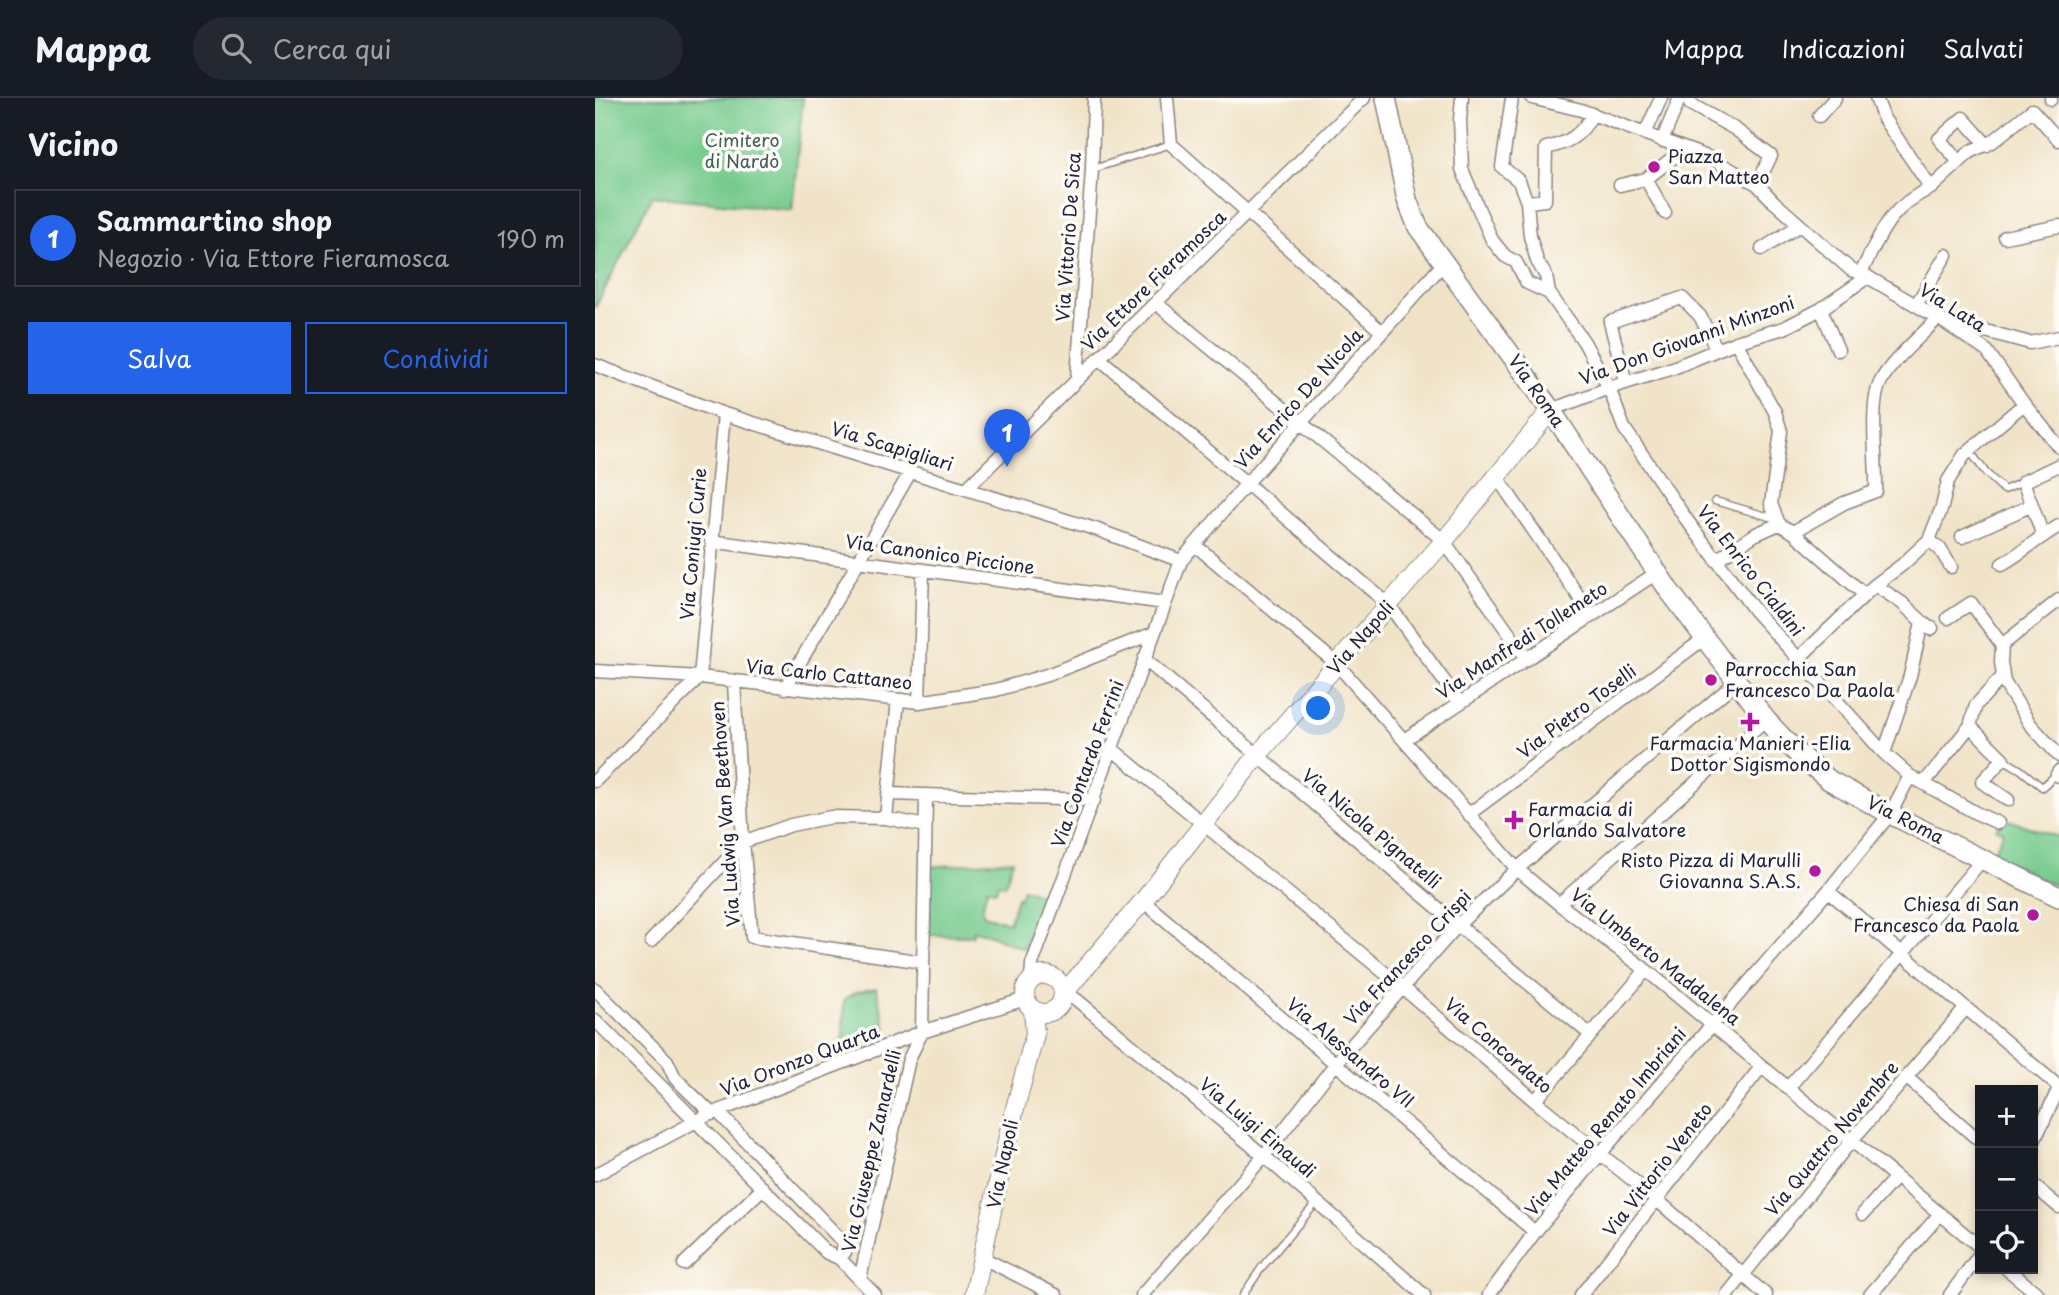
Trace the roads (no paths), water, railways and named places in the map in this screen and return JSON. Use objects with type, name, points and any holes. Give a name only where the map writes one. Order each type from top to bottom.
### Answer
[{"type":"main road","name":"Via Roma","points":[[1386,98],[1407,200],[1417,227],[1551,410],[1658,572],[1766,720],[1797,753],[1829,780],[1890,814],[2059,897]]},
{"type":"main road","name":"Via Napoli","points":[[1063,994],[1205,825],[1257,756],[1444,541],[1551,410]]},
{"type":"main road","points":[[1042,975],[1059,982],[1063,994],[1060,1004],[1046,1013],[1029,1005],[1025,989],[1031,980],[1042,975]]},
{"type":"main road","name":"Via Napoli","points":[[1029,1005],[1035,1034]]},
{"type":"main road","name":"Via Napoli","points":[[974,1295],[1010,1127],[1035,1034],[1052,1011]]},
{"type":"street","name":"Via Vittorio De Sica","points":[[1077,378],[1092,170],[1094,98]]},
{"type":"street","points":[[1167,98],[1171,144],[1382,332]]},
{"type":"street","name":"Via Ettore Fieramosca","points":[[967,488],[1077,378],[1249,214],[1364,98]]},
{"type":"street","points":[[1462,98],[1459,120],[1462,169],[1492,240],[1505,256],[1516,262],[1527,283],[1549,293]]},
{"type":"street","points":[[1512,98],[1502,167],[1519,180],[1527,202],[1530,236],[1537,261],[1546,276],[1549,293]]},
{"type":"street","name":"Via Lata","points":[[1532,98],[1592,115],[1710,158],[1757,184],[1851,270],[1938,318],[1987,351],[2024,404],[2059,447]]},
{"type":"street","points":[[1645,134],[1661,98]]},
{"type":"street","points":[[1819,116],[1835,98]]},
{"type":"street","points":[[1876,98],[1884,119],[1931,188]]},
{"type":"street","points":[[1662,141],[1684,100],[1735,129],[1771,156],[1757,184]]},
{"type":"street","points":[[1864,275],[1894,212],[1913,196],[1931,188],[1971,151],[1989,144],[2032,110],[2059,140]]},
{"type":"street","points":[[1527,202],[1545,200],[1546,148],[1562,145],[1576,137],[1585,129],[1592,115]]},
{"type":"street","points":[[1959,162],[1939,139],[1963,118],[1989,144]]},
{"type":"street","points":[[1620,185],[1646,179],[1684,149]]},
{"type":"street","points":[[1646,179],[1665,213]]},
{"type":"street","points":[[1762,249],[1800,225]]},
{"type":"street","points":[[2005,237],[2059,226]]},
{"type":"street","points":[[1916,305],[1946,255]]},
{"type":"street","name":"Via Enrico De Nicola","points":[[1181,561],[1247,483],[1444,263]]},
{"type":"street","name":"Via Don Giovanni Minzoni","points":[[1551,410],[1673,368],[1736,342],[1784,328],[1821,309],[1864,275]]},
{"type":"street","name":"Via Enrico Cialdini","points":[[1549,293],[1584,342],[1609,388],[1624,429],[1755,611],[1884,753],[1910,776],[1998,822]]},
{"type":"street","points":[[1626,383],[1610,322],[1682,298],[1700,316],[1717,350]]},
{"type":"street","points":[[1156,303],[1444,541],[1527,659]]},
{"type":"street","points":[[1821,309],[1838,350]]},
{"type":"street","points":[[1793,532],[1844,503],[1876,491],[1874,430],[1878,385],[1886,372],[1938,318],[2030,343],[2059,337]]},
{"type":"street","points":[[1736,342],[1775,412],[1781,431],[1771,504],[1778,521],[1865,595]]},
{"type":"street","points":[[1099,358],[1389,605],[1460,703]]},
{"type":"street","name":"Via Scapigliari","points":[[595,365],[724,414],[1098,530],[1181,561]]},
{"type":"street","points":[[1798,659],[1875,585],[1929,540],[1948,481],[1969,450],[2024,404]]},
{"type":"street","name":"Via Coniugi Curie","points":[[700,677],[724,414]]},
{"type":"street","points":[[2043,536],[2023,482],[2059,465]]},
{"type":"street","points":[[785,688],[911,471]]},
{"type":"street","points":[[1497,477],[1592,616]]},
{"type":"street","points":[[1962,537],[2032,505]]},
{"type":"street","points":[[1716,559],[1778,521]]},
{"type":"street","points":[[2002,564],[2059,526]]},
{"type":"street","points":[[1929,540],[1940,549],[1951,567]]},
{"type":"street","name":"Via Canonico Piccione","points":[[711,541],[1165,603]]},
{"type":"street","name":"Via Umberto Maddalena","points":[[1195,545],[1337,664],[1517,869],[1646,970],[1975,1243]]},
{"type":"street","name":"Via Contardo Ferrini","points":[[1031,980],[1032,964],[1181,561]]},
{"type":"street","points":[[919,702],[923,570]]},
{"type":"street","name":"Via Manfredi Tollemeto","points":[[1404,740],[1658,572]]},
{"type":"street","points":[[1875,585],[1902,603],[1927,625],[1884,753]]},
{"type":"street","points":[[2002,645],[2059,600]]},
{"type":"street","points":[[1948,618],[1971,603],[2002,645],[2004,682],[2030,724],[2059,756]]},
{"type":"street","name":"Via Carlo Cattaneo","points":[[595,671],[700,677],[919,702],[996,690],[1047,675],[1154,633]]},
{"type":"street","name":"Via Pietro Toselli","points":[[1469,814],[1706,638]]},
{"type":"street","name":"Via Nicola Pignatelli","points":[[1144,659],[1591,1035]]},
{"type":"street","name":"Via Francesco Crispi","points":[[1142,1295],[1264,1156],[1336,1063],[1458,925],[1732,674]]},
{"type":"street","points":[[1924,783],[1970,726],[1976,705],[2003,676]]},
{"type":"street","points":[[595,781],[700,677]]},
{"type":"street","name":"Via Ludwig Van Beethoven","points":[[734,682],[743,842],[752,937],[923,962]]},
{"type":"street","points":[[885,818],[898,700]]},
{"type":"street","points":[[1559,904],[1766,720]]},
{"type":"street","points":[[1970,726],[2003,759],[1982,782],[2008,800]]},
{"type":"street","name":"Via Concordato","points":[[1112,749],[1402,987],[1535,1101],[1657,1199],[1766,1295]]},
{"type":"street","name":"Via Matteo Renato Imbriani","points":[[1489,1295],[1535,1232],[1600,1154],[1828,891],[1890,814],[1910,776]]},
{"type":"street","points":[[888,794],[1094,800]]},
{"type":"street","points":[[922,1032],[926,795]]},
{"type":"street","points":[[651,941],[743,842],[791,825],[831,817],[885,818],[926,826]]},
{"type":"street","points":[[1788,1088],[1983,859]]},
{"type":"street","points":[[1828,891],[2059,1087],[2038,1132]]},
{"type":"street","name":"Via Alessandro VII","points":[[1143,901],[1535,1232]]},
{"type":"street","points":[[1535,1101],[1646,970]]},
{"type":"street","points":[[595,989],[667,1062],[675,1078],[715,1113],[843,1242],[845,1252],[839,1258]]},
{"type":"street","name":"Via Luigi Einaudi","points":[[1063,994],[1077,1000],[1264,1156],[1424,1295]]},
{"type":"street","name":"Via Oronzo Quarta","points":[[595,1175],[697,1120],[922,1032],[1029,1005]]},
{"type":"street","name":"Via Quattro Novembre","points":[[1727,1295],[1852,1140],[1966,1008]]},
{"type":"street","points":[[595,1020],[827,1253],[839,1258],[875,1295]]},
{"type":"street","name":"Via Giuseppe Zanardelli","points":[[860,1279],[909,1059],[922,1032]]},
{"type":"street","name":"Via Vittorio Veneto","points":[[1581,1295],[1762,1066]]},
{"type":"street","points":[[1906,1077],[1975,1137]]},
{"type":"street","points":[[1863,1214],[1896,1177]]},
{"type":"street","points":[[684,1264],[763,1188]]},
{"type":"street","points":[[2038,1189],[2059,1207]]},
{"type":"street","points":[[1870,1295],[1940,1213]]},
{"type":"street","points":[[983,1258],[1056,1295]]},
{"type":"street","points":[[1950,1295],[1975,1261]]},
{"type":"street","points":[[2013,1274],[2039,1295]]},
{"type":"lane","points":[[1092,170],[1171,144]]},
{"type":"lane","points":[[1969,450],[2004,490],[2023,482]]},
{"type":"lane","points":[[1715,501],[1778,521]]},
{"type":"lane","points":[[2003,759],[2042,787],[2058,774]]},
{"type":"lane","points":[[1243,1295],[1262,1267],[1317,1202]]},
{"type":"place","name":"Piazza San Matteo","points":[[1654,167]]},
{"type":"place","name":"Sammartino shop","points":[[1007,467]]},
{"type":"place","name":"Parrocchia San Francesco Da Paola","points":[[1711,680]]},
{"type":"place","name":"Farmacia Manieri -Elia Dottor Sigismondo","points":[[1750,722]]},
{"type":"place","name":"Farmacia di Orlando Salvatore","points":[[1514,820]]},
{"type":"place","name":"Risto Pizza di Marulli Giovanna S.A.S.","points":[[1815,871]]},
{"type":"place","name":"Chiesa di San Francesco da Paola","points":[[2033,915]]},
{"type":"park label","name":"Cimitero di Nardò","points":[[742,151]]}]
